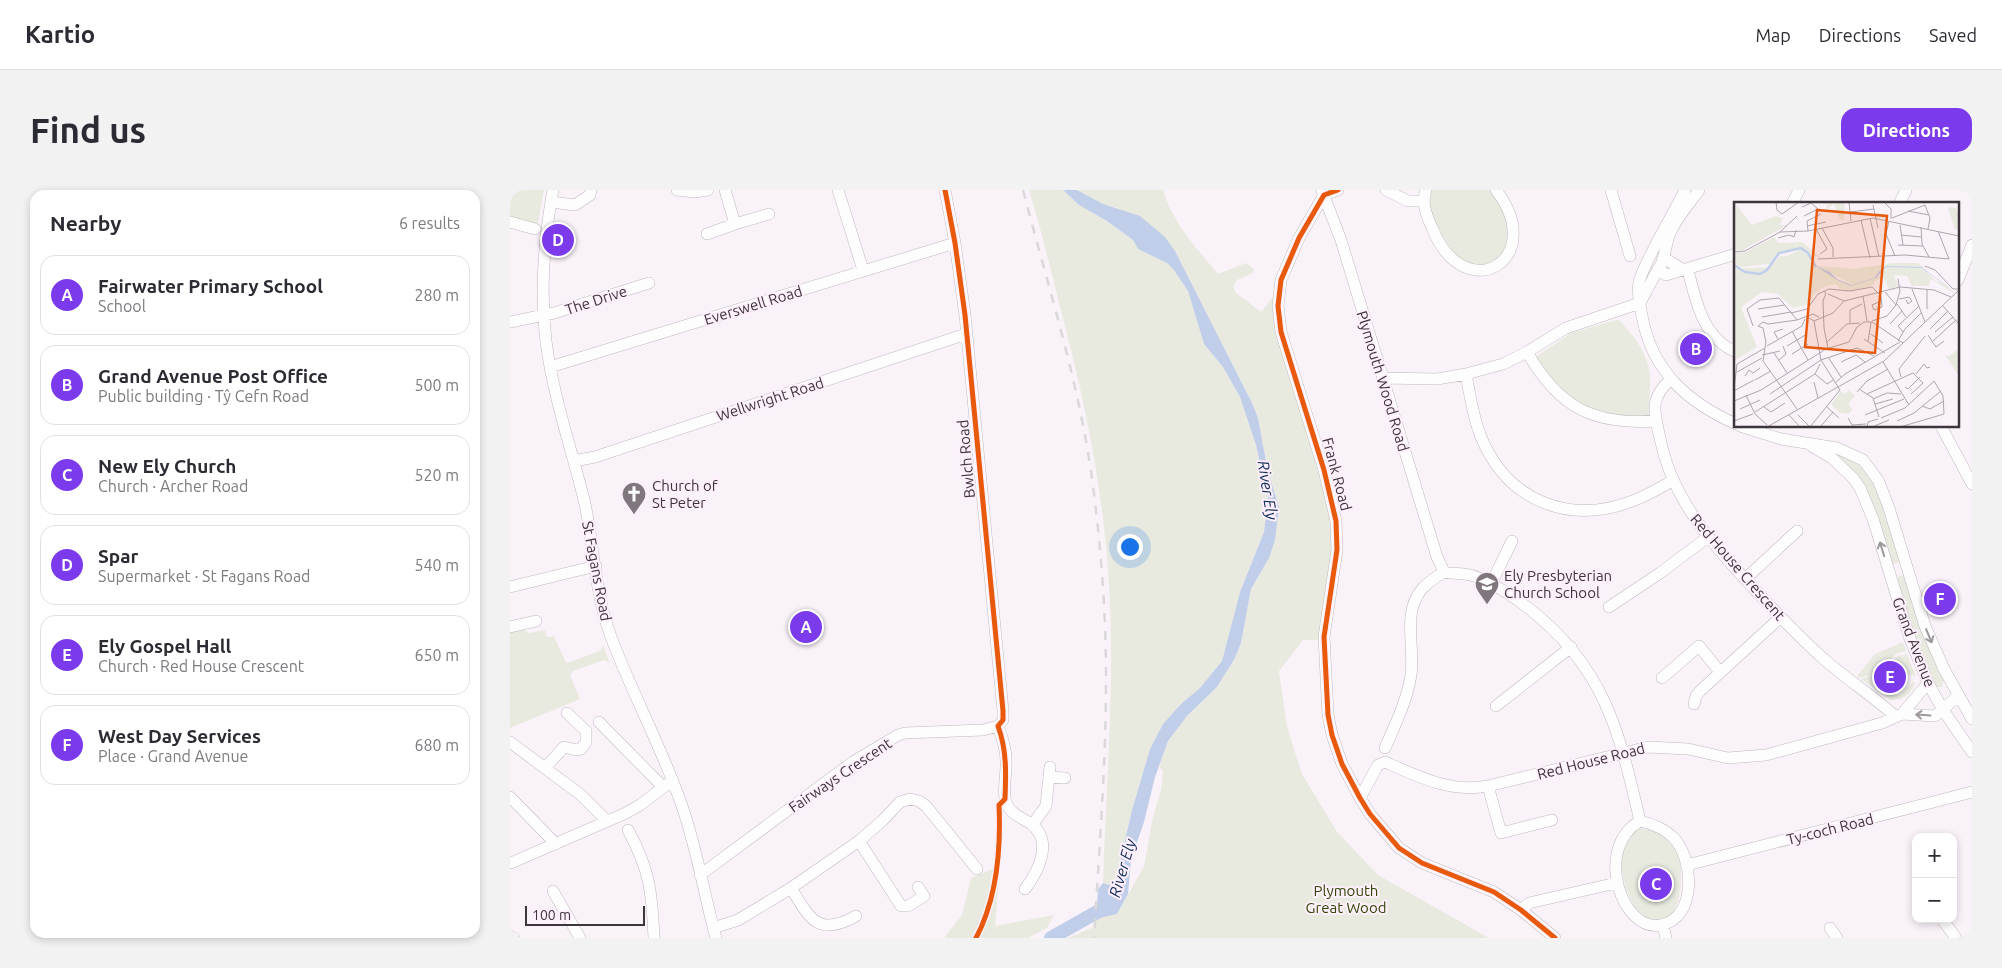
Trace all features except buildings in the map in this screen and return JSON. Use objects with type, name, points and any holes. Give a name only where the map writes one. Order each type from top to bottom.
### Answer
[{"type":"street","points":[[552,196],[575,205],[590,195],[591,190]]},
{"type":"street","points":[[682,190],[695,192],[708,190]]},
{"type":"street","points":[[725,190],[735,224]]},
{"type":"street","points":[[838,190],[863,270]]},
{"type":"street","name":"Bwlch Road","points":[[945,190],[955,243],[966,334],[1003,711],[1002,720],[998,726]]},
{"type":"street","points":[[1323,193],[1338,190]]},
{"type":"street","points":[[1386,190],[1408,201],[1424,195],[1425,211],[1434,234],[1446,252],[1465,269],[1483,271],[1498,264],[1506,257],[1512,248],[1514,236],[1507,208],[1496,190]]},
{"type":"street","points":[[1611,190],[1630,256]]},
{"type":"street","points":[[1685,190],[1649,259],[1639,285],[1638,297],[1643,323],[1658,361],[1680,390],[1700,405],[1734,423]]},
{"type":"street","points":[[1382,378],[1437,379],[1466,374],[1503,364],[1528,352],[1566,328],[1640,304],[1660,264],[1673,227],[1699,190]]},
{"type":"street","points":[[1793,202],[1799,190]]},
{"type":"street","points":[[1900,202],[1906,190]]},
{"type":"street","name":"Plymouth Wood Road","points":[[1323,193],[1341,240],[1437,558],[1444,572]]},
{"type":"street","name":"Frank Road","points":[[1323,193],[1284,270],[1279,289],[1279,321],[1334,506],[1336,550],[1324,637],[1328,716],[1342,764],[1360,798],[1387,835],[1409,856],[1494,892],[1521,910],[1555,938]]},
{"type":"street","name":"St Fagans Road","points":[[552,196],[545,253],[544,315],[550,367],[584,502],[600,597],[609,631],[668,783],[689,825],[715,933]]},
{"type":"street","points":[[707,234],[769,214]]},
{"type":"street","points":[[510,222],[534,229]]},
{"type":"street","name":"Everswell Road","points":[[550,367],[955,243]]},
{"type":"street","points":[[1960,275],[1972,245]]},
{"type":"street","points":[[1660,264],[1666,275],[1734,255]]},
{"type":"street","points":[[1649,259],[1652,270],[1660,264]]},
{"type":"street","points":[[1686,270],[1706,328],[1717,341],[1734,351]]},
{"type":"street","name":"The Drive","points":[[510,322],[554,313],[649,283]]},
{"type":"street","name":"Wellwright Road","points":[[574,461],[595,457],[966,334]]},
{"type":"street","points":[[1528,352],[1549,384],[1566,400],[1581,410],[1616,421],[1656,421]]},
{"type":"street","points":[[1466,374],[1481,438],[1496,466],[1515,487],[1535,500],[1577,511],[1606,508],[1635,500],[1672,481]]},
{"type":"street","name":"Red House Crescent","points":[[1671,379],[1660,389],[1656,397],[1656,421],[1663,455],[1672,481],[1693,517],[1745,579],[1824,659],[1899,715]]},
{"type":"street","name":"Grand Avenue","points":[[1745,428],[1767,436],[1837,448],[1863,460],[1878,480],[1908,566],[1925,626],[1944,669],[1972,719]]},
{"type":"street","points":[[1943,428],[1972,484]]},
{"type":"street","name":"Grand Avenue","points":[[1807,444],[1832,458],[1854,478],[1860,488],[1873,520],[1909,636],[1928,684],[1943,710],[1972,752]]},
{"type":"street","points":[[1745,579],[1796,531]]},
{"type":"street","points":[[1609,607],[1660,573],[1708,537]]},
{"type":"street","points":[[1491,584],[1512,542]]},
{"type":"street","points":[[510,587],[596,566]]},
{"type":"street","points":[[1889,573],[1908,566]]},
{"type":"street","points":[[1385,748],[1406,696],[1411,675],[1411,613],[1414,602],[1423,587],[1444,572],[1469,575],[1491,584],[1537,615],[1571,648],[1589,671],[1613,720],[1624,753],[1640,822]]},
{"type":"street","points":[[1694,704],[1696,696],[1700,691],[1781,617]]},
{"type":"street","points":[[510,627],[536,621]]},
{"type":"street","points":[[1662,678],[1699,646],[1720,672]]},
{"type":"street","points":[[1496,706],[1571,648]]},
{"type":"street","name":"Red House Road","points":[[1360,798],[1378,765],[1385,762],[1442,785],[1469,789],[1648,747],[1688,748],[1728,758],[1748,758],[1766,755],[1882,723],[1899,715],[1928,684]]},
{"type":"street","points":[[1943,710],[1958,696]]},
{"type":"street","name":"Red House Road","points":[[1899,715],[1934,716],[1943,710]]},
{"type":"street","points":[[544,768],[564,747],[576,750],[581,749],[586,742],[586,731],[567,713]]},
{"type":"street","points":[[511,863],[640,805],[668,783],[598,722]]},
{"type":"street","points":[[998,726],[1003,739],[1006,760],[1005,799],[1010,810],[1032,825],[1038,831],[1042,840],[1043,850],[1037,870],[1025,889]]},
{"type":"street","name":"Fairways Crescent","points":[[700,875],[853,762],[898,735],[905,733],[983,730],[998,726]]},
{"type":"street","points":[[510,742],[581,795],[607,821]]},
{"type":"street","points":[[1032,825],[1046,806],[1049,772],[1065,778]]},
{"type":"street","points":[[1488,786],[1501,833],[1552,820]]},
{"type":"street","name":"Ty-coch Road","points":[[1687,865],[1972,792]]},
{"type":"street","points":[[510,797],[556,844]]},
{"type":"street","points":[[715,933],[790,888],[859,841],[900,802],[910,799],[919,801],[926,806],[977,869]]},
{"type":"street","points":[[1640,822],[1652,824],[1663,829],[1674,839],[1682,850],[1687,865],[1689,878],[1684,904],[1679,915],[1663,925],[1651,925],[1636,916],[1623,900],[1616,883],[1618,845],[1627,831],[1640,822]]},
{"type":"street","points":[[628,830],[645,863],[649,879],[654,938]]},
{"type":"street","points":[[859,841],[901,906],[908,906],[924,896],[918,887]]},
{"type":"street","points":[[1521,910],[1529,903],[1616,883]]},
{"type":"street","points":[[790,888],[813,922],[819,926],[840,925],[856,916]]},
{"type":"street","points":[[553,891],[580,938]]},
{"type":"street","points":[[1945,923],[1956,938]]},
{"type":"street","points":[[1663,925],[1666,938]]},
{"type":"street","points":[[1830,928],[1837,938]]},
{"type":"street","points":[[510,936],[514,938]]},
{"type":"green space","points":[[510,190],[544,190],[538,223],[510,220]]},
{"type":"green space","points":[[1029,190],[1063,190],[1079,205],[1107,221],[1133,240],[1139,249],[1167,263],[1174,270],[1188,291],[1204,344],[1223,367],[1240,397],[1256,445],[1268,498],[1264,532],[1240,592],[1222,661],[1200,688],[1181,704],[1163,724],[1150,749],[1132,810],[1116,879],[1112,886],[1103,883],[1110,727],[1111,649],[1108,570],[1101,502],[1090,435],[1068,336]]},
{"type":"green space","name":"Plymouth Great Wood","points":[[1077,190],[1163,190],[1172,213],[1179,224],[1218,274],[1246,263],[1254,269],[1253,273],[1237,280],[1233,286],[1235,292],[1261,312],[1279,289],[1278,306],[1336,521],[1325,622],[1320,623],[1320,640],[1303,640],[1279,671],[1287,727],[1302,774],[1337,832],[1378,875],[1489,938],[1068,938],[1096,926],[1096,919],[1117,914],[1144,866],[1153,817],[1161,790],[1163,771],[1159,767],[1168,741],[1176,728],[1217,687],[1235,658],[1241,643],[1251,589],[1269,558],[1279,507],[1268,472],[1258,418],[1252,403],[1175,251],[1117,208],[1103,204]]},
{"type":"green space","points":[[1430,190],[1491,190],[1505,215],[1511,233],[1503,256],[1478,268],[1448,253],[1428,212]]},
{"type":"green space","points":[[1619,320],[1635,339],[1649,367],[1649,418],[1606,416],[1566,396],[1534,358],[1571,333]]},
{"type":"green space","points":[[1829,452],[1853,462],[1868,475],[1873,483],[1882,503],[1900,561],[1898,563],[1892,564],[1874,510]]},
{"type":"green space","points":[[1903,575],[1944,680],[1942,687],[1935,687],[1929,678],[1895,581]]},
{"type":"green space","points":[[521,628],[529,633],[545,630],[547,637],[554,636],[567,663],[600,651],[603,645],[610,663],[604,660],[573,671],[570,675],[580,699],[510,728],[510,631]]},
{"type":"green space","points":[[1903,642],[1906,651],[1896,654],[1888,662],[1884,659],[1875,669],[1879,673],[1860,678],[1857,676],[1875,654]]},
{"type":"green space","points":[[1907,654],[1916,676],[1909,675],[1903,678],[1896,672],[1898,670],[1891,663],[1898,656]]},
{"type":"green space","points":[[1873,675],[1896,695],[1900,695],[1913,681],[1915,684],[1906,696],[1891,700],[1861,679]]},
{"type":"green space","points":[[1638,828],[1659,831],[1672,845],[1678,855],[1681,872],[1680,894],[1673,913],[1666,918],[1658,920],[1648,918],[1639,911],[1626,890],[1621,864],[1622,852],[1626,840]]},
{"type":"green space","points":[[1000,866],[995,926],[1054,915],[1047,928],[1028,938],[944,938],[962,915],[971,878]]},
{"type":"water","points":[[1063,190],[1077,190],[1103,204],[1140,216],[1165,237],[1175,251],[1252,403],[1258,418],[1268,472],[1279,507],[1275,540],[1269,558],[1251,589],[1241,643],[1235,658],[1217,687],[1187,716],[1168,741],[1155,777],[1144,822],[1131,860],[1128,894],[1117,914],[1096,919],[1098,889],[1103,883],[1112,886],[1116,879],[1132,810],[1150,749],[1163,724],[1181,704],[1200,688],[1222,661],[1240,592],[1264,532],[1268,498],[1256,445],[1240,397],[1223,367],[1204,344],[1188,291],[1167,263],[1138,249],[1133,240],[1107,221],[1079,205]]},
{"type":"waterway","name":"River Ely","points":[[1051,938],[1113,903]]},
{"type":"railway","points":[[1023,190],[1078,400],[1091,471],[1100,548],[1105,626],[1106,704],[1094,938]]},
{"type":"cycle path","points":[[945,190],[955,243],[965,315],[1003,711],[1003,720],[998,726],[1003,744],[1006,780],[1005,799],[999,805],[998,856],[993,890],[989,907],[976,938]]},
{"type":"cycle path","points":[[1338,190],[1324,195],[1299,238],[1281,280],[1278,306],[1281,332],[1324,470],[1336,521],[1337,550],[1324,637],[1328,715],[1332,735],[1342,764],[1360,798],[1370,814],[1399,848],[1422,863],[1494,892],[1521,910],[1555,938]]},
{"type":"place","name":"Spar","points":[[558,240]]},
{"type":"place","name":"Grand Avenue Post Office","points":[[1696,349]]},
{"type":"place","name":"Church of St Peter","points":[[634,515]]},
{"type":"place","name":"West Day Services","points":[[1940,599]]},
{"type":"place","name":"Ely Presbyterian Church School","points":[[1487,605]]},
{"type":"place","name":"Fairwater Primary School","points":[[806,627]]},
{"type":"place","name":"Ely Gospel Hall","points":[[1890,677]]},
{"type":"place","name":"New Ely Church","points":[[1656,884]]}]
